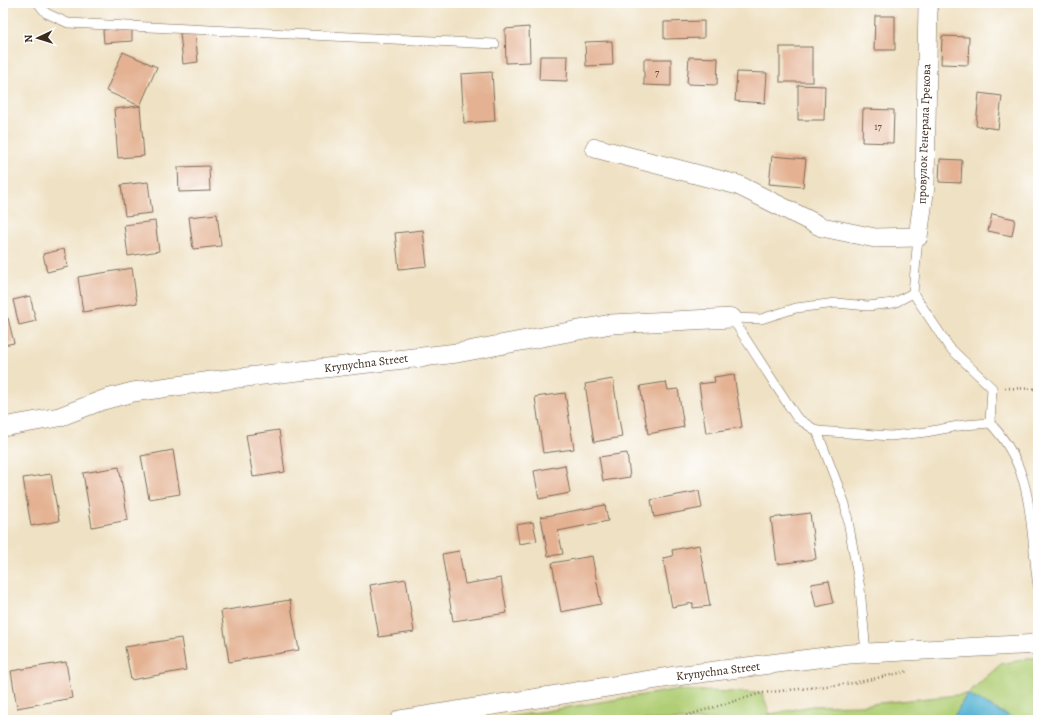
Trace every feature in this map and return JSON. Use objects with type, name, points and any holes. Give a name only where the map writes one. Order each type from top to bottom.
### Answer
[{"type":"street","name":"провулок Генерала Грекова","points":[[918,237],[925,186],[928,3]]},
{"type":"street","points":[[595,148],[738,185],[822,227],[875,238],[918,237]]},
{"type":"street","name":"Krynychna Street","points":[[3,426],[59,417],[103,400],[134,392],[212,381],[457,353],[611,324],[732,318]]},
{"type":"street","name":"Krynychna Street","points":[[400,720],[676,676],[866,653],[1038,641]]},
{"type":"lane","points":[[38,3],[46,13],[68,23],[495,44]]},
{"type":"lane","points":[[918,237],[913,293],[949,347],[992,388],[990,423],[1004,438],[1021,469],[1031,513],[1038,586]]},
{"type":"lane","points":[[732,318],[761,319],[796,308],[836,302],[868,306],[894,303],[913,293]]},
{"type":"lane","points":[[732,318],[797,418],[817,431],[891,436],[926,432],[964,425],[990,423]]},
{"type":"lane","points":[[817,431],[845,504],[860,588],[866,653]]},
{"type":"path","points":[[992,388],[1038,389]]},
{"type":"path","points":[[671,720],[762,693],[854,683],[915,670]]},
{"type":"green space","points":[[1038,657],[1038,720],[1016,720],[967,694],[1001,664]]},
{"type":"green space","points":[[674,690],[762,693],[770,714],[762,720],[490,720]]},
{"type":"green space","points":[[967,694],[952,720],[774,720],[770,714],[812,706],[861,705]]},
{"type":"water","points":[[967,694],[1016,720],[952,720]]},
{"type":"building","points":[[875,16],[895,16],[895,50],[874,50]]},
{"type":"building","points":[[704,21],[704,38],[664,39],[664,22]]},
{"type":"building","points":[[529,27],[530,62],[506,63],[505,29]]},
{"type":"building","points":[[132,28],[132,41],[104,43],[103,30]]},
{"type":"building","points":[[195,31],[198,62],[183,64],[180,32]]},
{"type":"building","points":[[942,36],[969,37],[968,65],[941,64]]},
{"type":"building","points":[[612,41],[613,65],[586,66],[585,42]]},
{"type":"building","points":[[780,47],[812,47],[812,82],[780,82]]},
{"type":"building","points":[[123,52],[157,67],[140,106],[106,91]]},
{"type":"building","points":[[540,56],[568,56],[567,81],[539,80]]},
{"type":"building","points":[[689,57],[718,58],[717,85],[687,84]]},
{"type":"building","points":[[644,59],[671,59],[671,86],[644,85]]},
{"type":"building","points":[[492,72],[495,121],[464,123],[461,74]]},
{"type":"building","points":[[737,72],[767,73],[765,103],[735,101]]},
{"type":"building","points":[[798,85],[825,86],[824,120],[798,120]]},
{"type":"building","points":[[979,93],[1002,96],[998,129],[976,126]]},
{"type":"building","points":[[140,106],[144,156],[118,158],[114,109]]},
{"type":"building","points":[[863,109],[894,110],[893,143],[862,142]]},
{"type":"building","points":[[772,156],[806,159],[803,187],[769,184]]},
{"type":"building","points":[[940,159],[962,160],[961,183],[939,182]]},
{"type":"building","points":[[209,166],[210,191],[179,192],[178,167]]},
{"type":"building","points":[[148,182],[152,213],[125,216],[121,185]]},
{"type":"building","points":[[217,214],[221,246],[193,249],[189,217]]},
{"type":"building","points":[[992,214],[1015,219],[1012,236],[988,231]]},
{"type":"building","points":[[155,221],[159,251],[128,256],[124,225]]},
{"type":"building","points":[[423,230],[427,266],[399,269],[395,233]]},
{"type":"building","points":[[64,249],[68,267],[47,272],[43,254]]},
{"type":"building","points":[[132,268],[137,303],[83,312],[78,277]]},
{"type":"building","points":[[30,296],[36,321],[19,325],[13,300]]},
{"type":"building","points":[[8,318],[14,343],[3,345],[3,320]]},
{"type":"building","points":[[734,374],[742,427],[706,433],[699,384],[715,382],[714,377]]},
{"type":"building","points":[[613,379],[622,437],[594,442],[585,384]]},
{"type":"building","points":[[666,382],[668,390],[678,389],[684,427],[648,434],[640,386]]},
{"type":"building","points":[[565,393],[574,449],[543,453],[535,397]]},
{"type":"building","points":[[279,430],[285,472],[253,477],[246,435]]},
{"type":"building","points":[[173,450],[180,494],[149,499],[141,456]]},
{"type":"building","points":[[627,453],[630,477],[603,481],[599,457]]},
{"type":"building","points":[[565,465],[570,493],[539,499],[534,471]]},
{"type":"building","points":[[119,467],[128,520],[92,527],[83,473]]},
{"type":"building","points":[[51,474],[59,521],[31,526],[23,478]]},
{"type":"building","points":[[699,491],[702,508],[654,517],[651,500]]},
{"type":"building","points":[[605,505],[608,521],[558,531],[563,554],[548,556],[541,517]]},
{"type":"building","points":[[810,513],[816,559],[777,564],[771,518]]},
{"type":"building","points":[[533,522],[537,541],[519,544],[516,525]]},
{"type":"building","points":[[699,545],[710,606],[693,608],[693,603],[672,607],[663,558],[673,556],[672,550]]},
{"type":"building","points":[[459,551],[465,584],[501,578],[507,613],[453,621],[442,554]]},
{"type":"building","points":[[592,556],[601,604],[561,612],[552,563]]},
{"type":"building","points":[[406,579],[414,632],[379,637],[370,585]]},
{"type":"building","points":[[829,581],[834,603],[816,607],[811,584]]},
{"type":"building","points":[[290,600],[299,650],[229,662],[221,611]]},
{"type":"building","points":[[181,638],[186,670],[131,680],[125,647]]},
{"type":"building","points":[[66,662],[72,698],[17,708],[11,671]]}]
